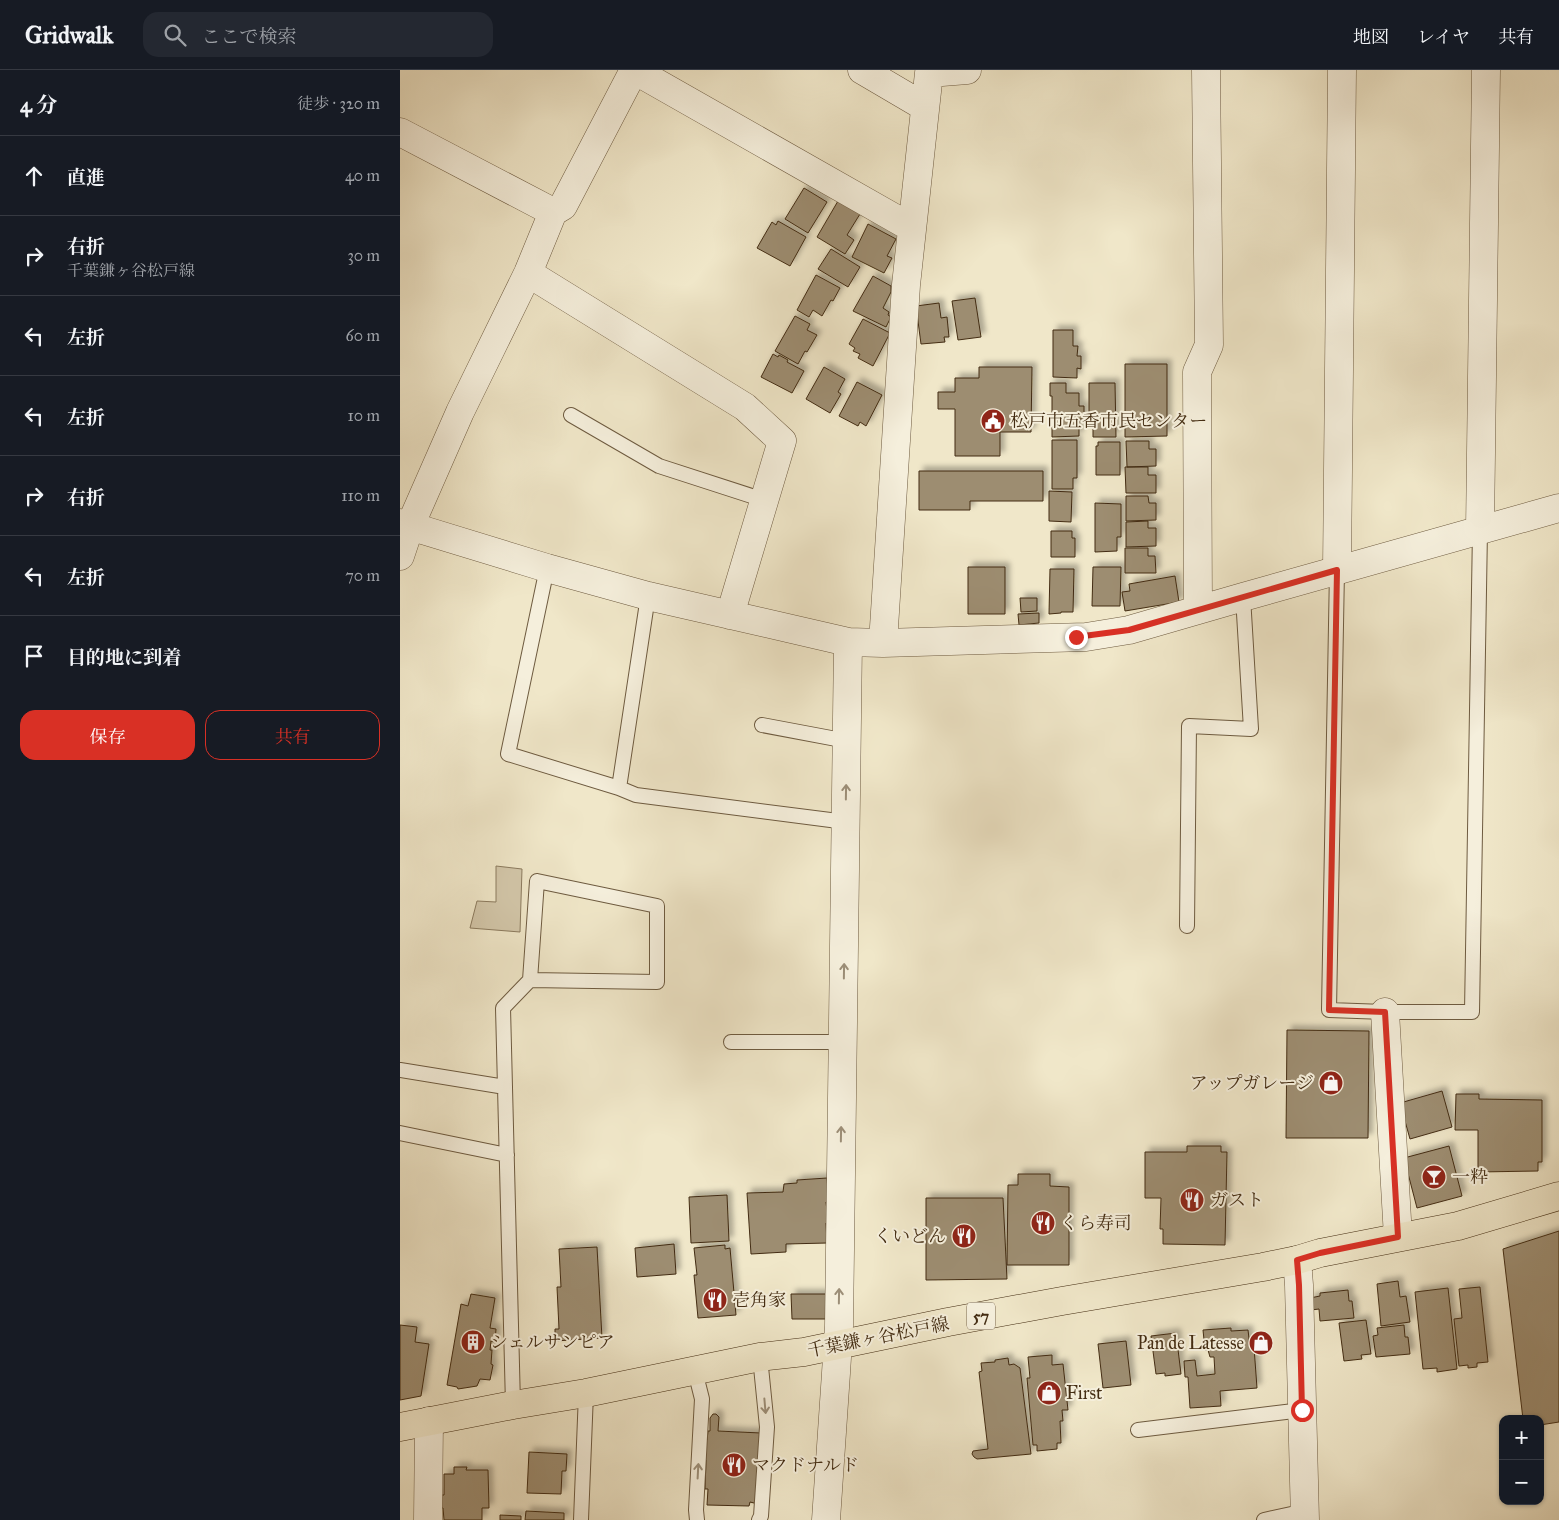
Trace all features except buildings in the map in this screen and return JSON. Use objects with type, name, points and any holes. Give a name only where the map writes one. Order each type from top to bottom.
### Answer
[{"type":"main road","name":"千葉鎌ヶ谷松戸線","points":[[400,1427],[512,1405],[586,1394],[760,1357],[804,1352],[1062,1301],[1263,1268],[1320,1253],[1458,1226],[1559,1196]]},
{"type":"street","points":[[400,556],[405,524],[528,273],[553,212],[563,206],[634,70],[912,228]]},
{"type":"street","points":[[862,70],[925,107]]},
{"type":"street","points":[[883,642],[899,390],[912,228],[928,73],[967,70]]},
{"type":"street","points":[[1198,610],[1197,372],[1209,345],[1206,70]]},
{"type":"street","points":[[1337,570],[1342,70]]},
{"type":"street","points":[[1480,530],[1486,70]]},
{"type":"street","points":[[400,132],[553,212]]},
{"type":"street","points":[[528,273],[745,407],[782,440],[730,615]]},
{"type":"street","points":[[405,524],[547,568],[648,596],[848,642],[883,642],[1086,636],[1129,630],[1559,508]]},
{"type":"street","points":[[826,1520],[838,1345],[848,642]]},
{"type":"street","points":[[1385,1012],[1398,1237]]},
{"type":"street","points":[[1297,1260],[1305,1516]]},
{"type":"street","points":[[428,1520],[429,1421]]},
{"type":"lane","points":[[571,415],[659,466],[764,500]]},
{"type":"lane","points":[[1337,570],[1329,1010],[1472,1012],[1480,530]]},
{"type":"lane","points":[[547,568],[508,754],[636,795],[846,822]]},
{"type":"lane","points":[[619,788],[648,596]]},
{"type":"lane","points":[[1187,926],[1189,726],[1251,729],[1243,597]]},
{"type":"lane","points":[[762,725],[847,741]]},
{"type":"lane","points":[[512,1405],[503,1008],[530,980],[537,881],[657,906],[657,982],[530,980]]},
{"type":"lane","points":[[731,1042],[843,1042]]},
{"type":"lane","points":[[400,1070],[505,1087]]},
{"type":"lane","points":[[400,1133],[507,1155]]},
{"type":"lane","points":[[759,1520],[762,1516],[767,1427],[760,1357]]},
{"type":"lane","points":[[695,1371],[702,1399],[697,1520]]},
{"type":"lane","points":[[581,1520],[586,1394]]},
{"type":"lane","points":[[1138,1430],[1302,1410]]},
{"type":"lane","points":[[1264,1520],[1305,1516]]},
{"type":"shaded area","points":[[496,866],[522,869],[520,932],[470,928],[477,901],[496,902]]},
{"type":"place","name":"松戸市五香市民センター","points":[[993,421]]},
{"type":"place","name":"アップガレージ","points":[[1331,1083]]},
{"type":"place","name":"一粋","points":[[1434,1177]]},
{"type":"place","name":"ガスト","points":[[1192,1200]]},
{"type":"place","name":"くら寿司","points":[[1043,1223]]},
{"type":"place","name":"くいどん","points":[[964,1236]]},
{"type":"place","name":"壱角家","points":[[715,1300]]},
{"type":"place","name":"シェルサンピア","points":[[473,1342]]},
{"type":"place","name":"Pan de Latesse","points":[[1261,1343]]},
{"type":"place","name":"First","points":[[1049,1393]]},
{"type":"place","name":"マクドナルド","points":[[734,1465]]},
{"type":"route","points":[[1076,637],[1129,630],[1337,570],[1329,1010],[1385,1012],[1398,1237],[1320,1253],[1297,1260],[1302,1410]]}]
